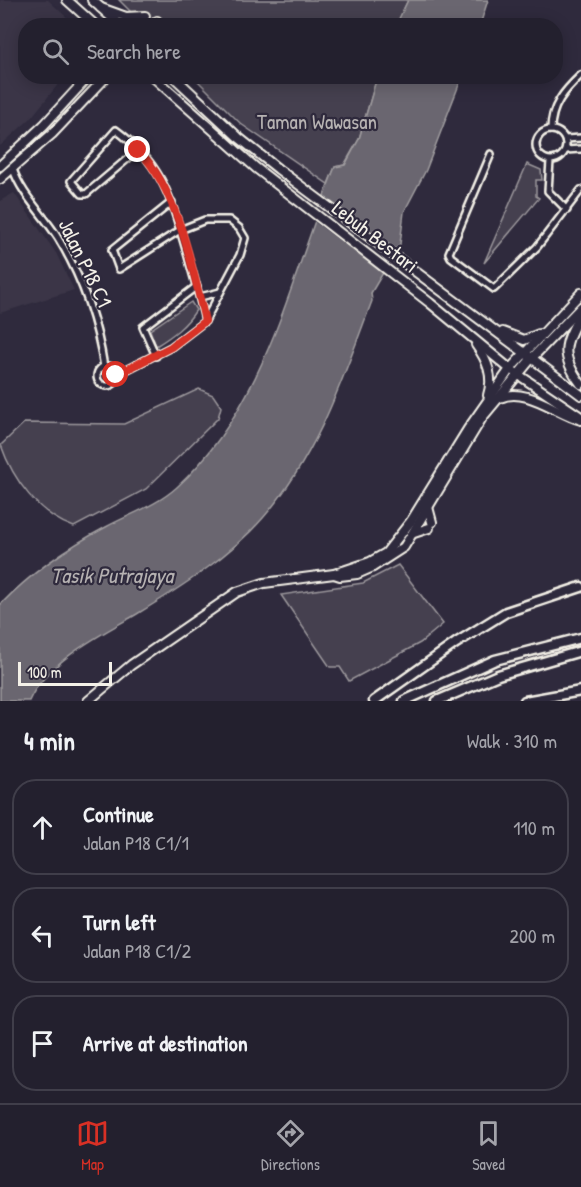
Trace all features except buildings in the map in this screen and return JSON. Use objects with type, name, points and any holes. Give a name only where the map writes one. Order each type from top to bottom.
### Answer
[{"type":"main road","points":[[67,0],[88,18]]},
{"type":"main road","points":[[92,0],[112,18]]},
{"type":"main road","points":[[101,8],[126,17],[144,16]]},
{"type":"main road","points":[[0,166],[44,125],[82,84]]},
{"type":"main road","points":[[1,178],[52,134],[99,84]]},
{"type":"main road","name":"Lebuh Bestari","points":[[161,84],[227,145],[421,295],[510,369],[581,418]]},
{"type":"main road","name":"Lebuh Bestari","points":[[182,84],[278,169],[581,395]]},
{"type":"main road","points":[[334,574],[340,576],[357,574],[383,563],[398,553],[413,533],[417,518],[486,402],[524,352],[581,293]]},
{"type":"main road","points":[[88,701],[131,665],[237,592],[264,584],[334,574],[370,562],[386,553],[428,506],[473,431],[496,400],[531,359],[581,307]]},
{"type":"main road","points":[[472,312],[511,337],[524,340],[542,333]]},
{"type":"main road","points":[[581,314],[566,343],[570,368],[581,384]]},
{"type":"main road","points":[[468,334],[488,365],[491,377],[486,402]]},
{"type":"main road","points":[[496,400],[508,394],[520,394],[581,418]]},
{"type":"main road","points":[[413,533],[430,525],[428,506]]},
{"type":"main road","points":[[374,701],[456,643],[506,612],[581,587]]},
{"type":"main road","points":[[404,701],[495,660],[581,638]]},
{"type":"main road","points":[[437,701],[498,675],[581,651]]},
{"type":"main road","points":[[525,701],[581,691]]},
{"type":"street","points":[[551,130],[551,116],[558,102],[581,75]]},
{"type":"street","points":[[574,82],[581,86]]},
{"type":"street","points":[[138,150],[86,194],[77,190],[70,178],[116,130],[138,150],[162,179],[172,202],[205,321]]},
{"type":"street","points":[[551,130],[559,132],[565,139],[566,150],[560,158],[550,161],[537,152],[536,142],[541,133],[551,130]]},
{"type":"street","points":[[565,139],[581,138]]},
{"type":"street","points":[[566,150],[581,149]]},
{"type":"street","points":[[491,154],[449,253],[451,257],[494,289],[498,288],[567,210],[581,190]]},
{"type":"street","points":[[550,161],[548,191],[567,210]]},
{"type":"street","name":"Jalan P18 C1","points":[[13,169],[17,182],[59,239],[81,284],[95,322],[104,367]]},
{"type":"street","points":[[1,178],[17,182]]},
{"type":"street","points":[[116,375],[113,369],[104,367],[97,374],[101,384],[112,384],[116,375],[156,356],[205,321],[244,247],[243,233],[234,223],[220,219],[205,220],[180,230],[122,269],[115,262],[112,250],[172,202]]},
{"type":"street","points":[[156,356],[143,327],[197,286]]},
{"type":"street","points":[[200,297],[220,292]]},
{"type":"shaded area","points":[[0,0],[48,0],[67,18],[18,18],[18,84],[58,84],[30,119],[0,146]]},
{"type":"shaded area","points":[[14,193],[56,253],[74,290],[0,313],[0,201]]},
{"type":"green space","points":[[119,0],[408,0],[400,18],[137,18]]},
{"type":"green space","name":"Taman Wawasan","points":[[201,84],[375,84],[359,139],[344,165],[335,167],[328,184],[241,124]]},
{"type":"green space","points":[[527,164],[541,170],[542,180],[536,180],[536,196],[539,198],[484,263]]},
{"type":"green space","points":[[191,302],[196,310],[192,316],[156,346],[150,330]]},
{"type":"green space","points":[[199,389],[213,395],[221,407],[218,418],[146,489],[74,527],[50,514],[29,495],[13,471],[1,445],[24,423],[124,424]]},
{"type":"green space","points":[[398,565],[443,624],[420,643],[349,681],[340,667],[330,667],[281,595],[363,583]]},
{"type":"water","points":[[408,0],[488,0],[482,18],[399,18]]},
{"type":"water","name":"Tasik Putrajaya","points":[[375,84],[459,84],[426,170],[404,212],[400,244],[371,293],[372,301],[339,387],[314,442],[299,468],[263,518],[220,558],[170,593],[76,650],[48,674],[29,701],[0,701],[0,605],[24,582],[63,552],[169,494],[208,454],[233,417],[255,378],[273,337],[335,167],[345,165],[359,139]]},
{"type":"pier","points":[[321,194],[399,252],[385,275],[312,220]]},
{"type":"route","points":[[116,375],[146,362],[171,347],[205,321],[197,286],[167,189],[155,169],[138,150]]}]
